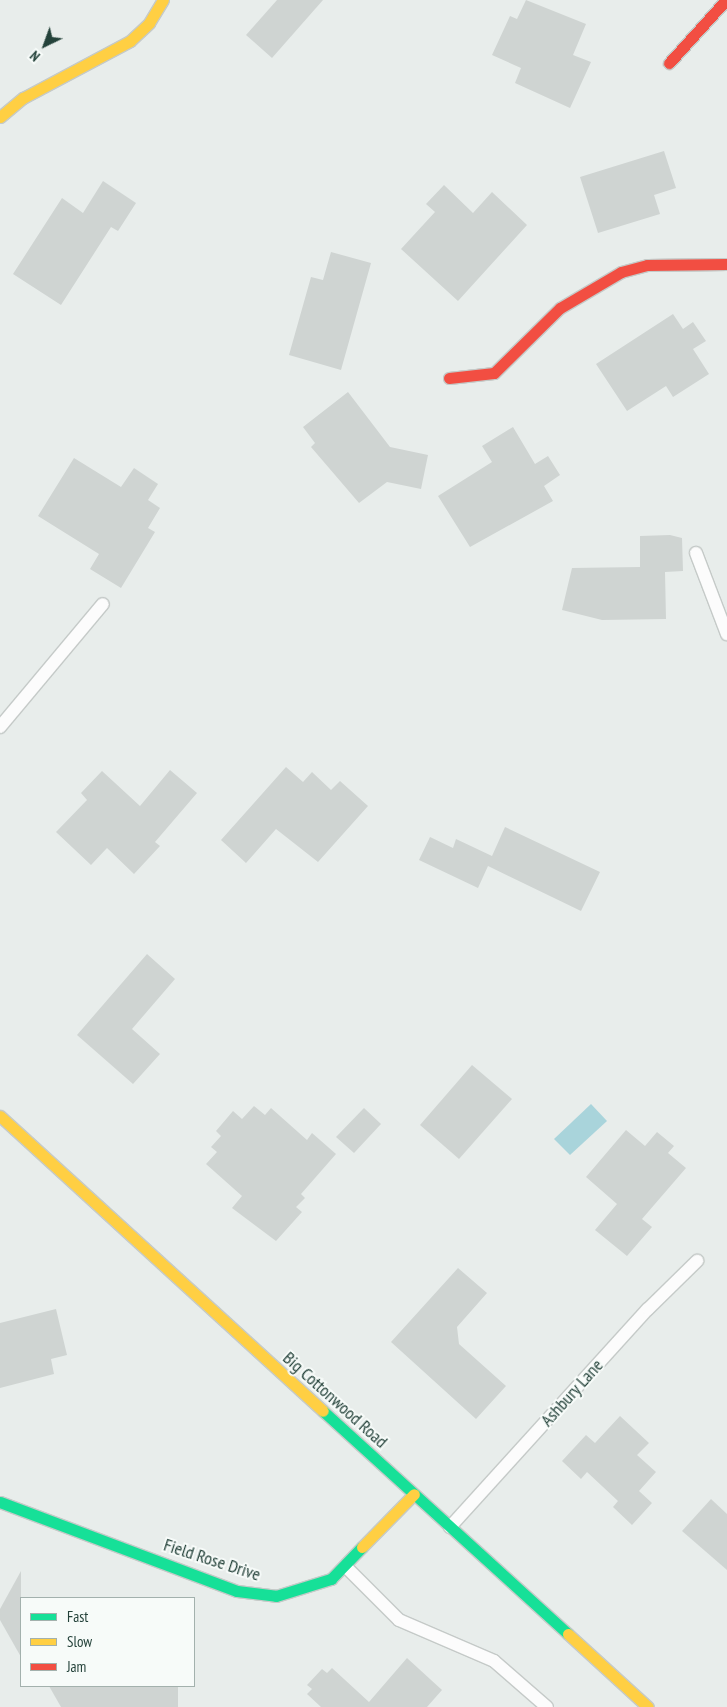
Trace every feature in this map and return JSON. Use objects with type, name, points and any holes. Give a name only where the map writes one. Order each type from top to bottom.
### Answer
[{"type":"street","points":[[0,117],[23,98],[130,41],[149,23],[163,0]]},
{"type":"street","points":[[669,63],[726,0]]},
{"type":"street","points":[[449,378],[494,373],[560,308],[621,272],[647,265],[727,264]]},
{"type":"street","name":"Big Cottonwood Road","points":[[0,1116],[648,1707]]},
{"type":"street","name":"Field Rose Drive","points":[[0,1502],[256,1595],[276,1596],[314,1588],[346,1567],[414,1494]]},
{"type":"lane","points":[[696,552],[727,634]]},
{"type":"lane","points":[[0,727],[103,604]]},
{"type":"lane","name":"Ashbury Lane","points":[[450,1527],[648,1309],[697,1261]]},
{"type":"lane","points":[[346,1567],[399,1620],[494,1661],[547,1707]]},
{"type":"water","points":[[591,1104],[607,1121],[570,1155],[554,1139]]},
{"type":"building","points":[[277,0],[323,0],[272,58],[246,35]]},
{"type":"building","points":[[526,0],[586,24],[573,55],[591,62],[570,108],[515,83],[521,68],[492,55],[510,16],[517,19]]},
{"type":"building","points":[[664,151],[676,188],[654,195],[660,214],[598,233],[580,177]]},
{"type":"building","points":[[103,181],[136,203],[118,231],[111,227],[61,305],[13,274],[62,198],[83,213]]},
{"type":"building","points":[[444,185],[473,213],[492,192],[527,225],[458,301],[401,249],[435,212],[426,204]]},
{"type":"building","points":[[331,252],[371,263],[341,370],[289,355],[311,277],[323,280]]},
{"type":"building","points":[[673,314],[683,329],[693,322],[706,341],[693,349],[709,374],[673,397],[666,386],[627,411],[596,364]]},
{"type":"building","points":[[348,392],[390,447],[428,455],[421,489],[387,482],[359,503],[311,447],[315,443],[303,427]]},
{"type":"building","points":[[513,427],[535,464],[548,456],[560,475],[544,486],[553,501],[470,547],[438,496],[492,462],[482,446]]},
{"type":"building","points":[[74,458],[121,487],[134,468],[158,484],[148,500],[160,508],[148,528],[155,532],[121,588],[90,569],[99,554],[38,516]]},
{"type":"building","points":[[670,535],[682,538],[683,571],[665,572],[666,619],[602,620],[562,610],[572,568],[640,567],[640,536]]},
{"type":"building","points":[[286,767],[303,782],[312,772],[331,790],[340,781],[368,806],[318,862],[276,829],[246,863],[221,840]]},
{"type":"building","points":[[170,770],[197,793],[155,842],[160,846],[134,874],[107,848],[91,865],[56,832],[87,800],[81,793],[102,771],[140,806]]},
{"type":"building","points":[[505,827],[600,872],[581,911],[488,866],[478,888],[419,860],[430,837],[453,848],[456,839],[492,856]]},
{"type":"building","points":[[147,954],[175,979],[132,1029],[160,1054],[133,1084],[77,1035]]},
{"type":"building","points":[[472,1065],[512,1099],[459,1159],[420,1125]]},
{"type":"building","points":[[254,1106],[265,1115],[271,1108],[307,1140],[312,1133],[336,1154],[301,1194],[305,1198],[296,1207],[302,1212],[276,1241],[232,1208],[242,1196],[206,1164],[217,1152],[211,1147],[221,1136],[216,1131],[233,1111],[242,1119]]},
{"type":"building","points":[[364,1108],[381,1124],[354,1153],[336,1137]]},
{"type":"building","points":[[626,1130],[645,1146],[657,1132],[674,1146],[668,1153],[686,1168],[642,1219],[652,1227],[627,1256],[595,1230],[617,1204],[586,1177]]},
{"type":"building","points":[[458,1268],[487,1293],[457,1327],[459,1344],[506,1386],[476,1419],[391,1342]]},
{"type":"building","points":[[56,1309],[67,1355],[51,1359],[54,1374],[0,1388],[0,1323]]},
{"type":"building","points":[[620,1416],[649,1443],[637,1455],[656,1472],[639,1491],[652,1503],[632,1525],[613,1507],[618,1501],[587,1472],[581,1479],[562,1461],[586,1435],[595,1443]]},
{"type":"building","points":[[711,1499],[727,1514],[727,1570],[682,1531]]},
{"type":"building","points":[[21,1571],[20,1655],[0,1620],[0,1609]]},
{"type":"building","points":[[407,1658],[442,1690],[427,1707],[321,1707],[307,1694],[312,1689],[307,1685],[322,1669],[327,1673],[332,1668],[369,1702]]},
{"type":"building","points":[[50,1687],[178,1687],[178,1707],[61,1707]]},
{"type":"traffic: fast","points":[[323,1411],[568,1634]]},
{"type":"traffic: fast","points":[[0,1502],[237,1591],[276,1596],[331,1579],[362,1547]]},
{"type":"traffic: slow","points":[[0,117],[23,98],[130,41],[149,23],[163,0]]},
{"type":"traffic: slow","points":[[0,1116],[323,1411]]},
{"type":"traffic: slow","points":[[362,1547],[414,1494]]},
{"type":"traffic: slow","points":[[568,1634],[648,1707]]},
{"type":"traffic: jam","points":[[669,63],[726,0]]},
{"type":"traffic: jam","points":[[449,378],[494,373],[560,308],[621,272],[647,265],[727,264]]}]
